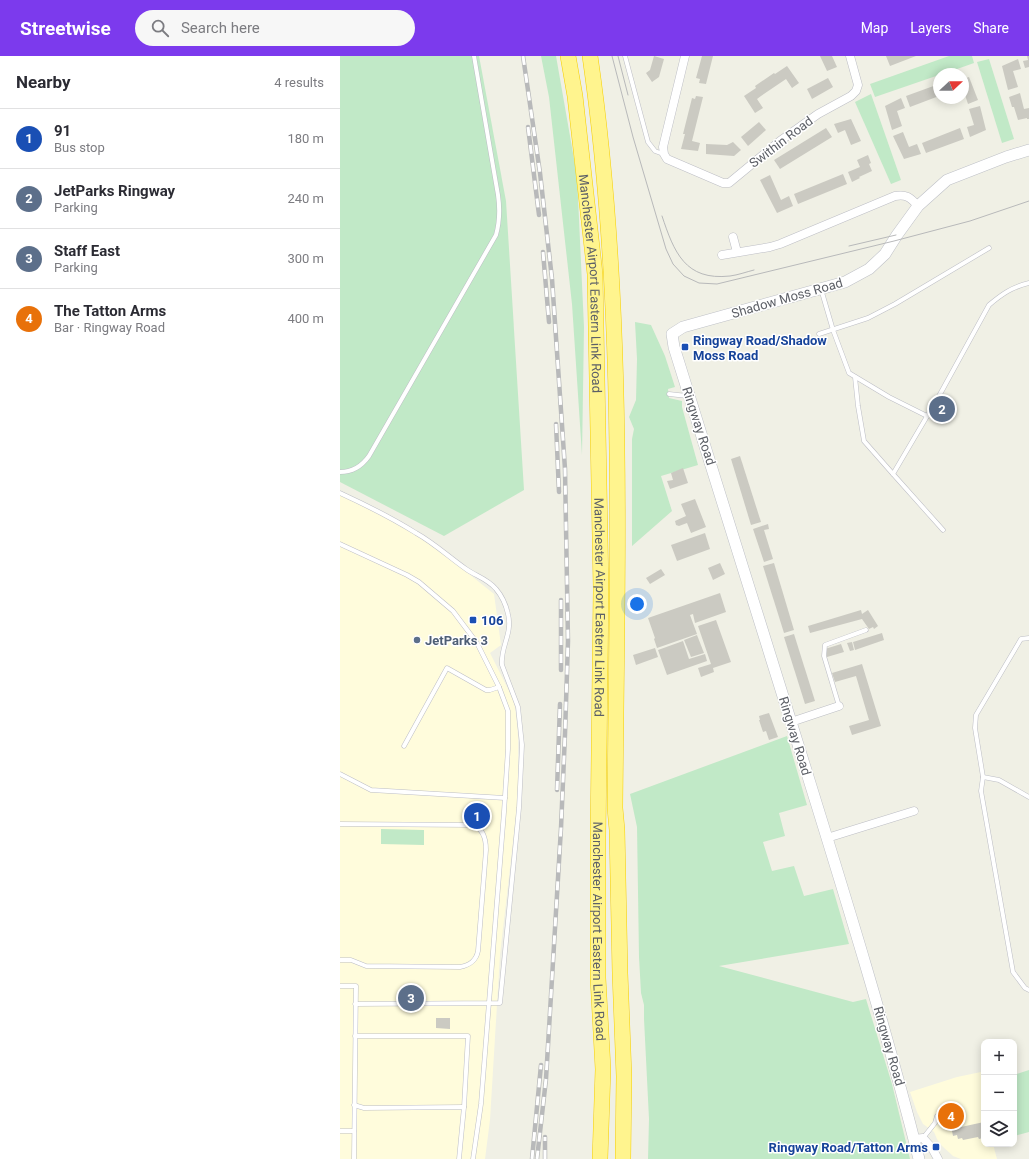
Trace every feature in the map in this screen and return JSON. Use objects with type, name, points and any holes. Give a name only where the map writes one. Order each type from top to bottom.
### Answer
[{"type":"highway","name":"Manchester Airport Eastern Link Road","points":[[568,56],[577,110],[595,274],[601,589],[598,978],[603,1069],[600,1159]]},
{"type":"highway","name":"Manchester Airport Eastern Link Road","points":[[590,56],[605,172],[614,307],[616,418],[615,808],[617,830],[624,1076],[623,1159]]},
{"type":"street","points":[[664,154],[663,147],[685,56]]},
{"type":"street","name":"Swithin Road","points":[[664,154],[667,159],[723,183],[729,183],[780,141],[818,114],[851,96],[858,85],[850,56]]},
{"type":"street","name":"Shadow Moss Road","points":[[672,334],[683,327],[845,282],[874,264],[885,254],[918,206],[947,180],[1006,157],[1029,150]]},
{"type":"street","points":[[722,255],[780,244],[895,196],[908,196],[918,206]]},
{"type":"street","points":[[733,237],[736,252]]},
{"type":"street","name":"Ringway Road","points":[[672,334],[674,347],[827,838],[897,1074],[918,1138],[919,1159]]},
{"type":"street","points":[[791,722],[839,706]]},
{"type":"street","points":[[827,838],[914,811]]},
{"type":"street","points":[[616,1159],[623,1130]]},
{"type":"street","name":"Ringway Road","points":[[918,1138],[932,1148],[938,1159]]},
{"type":"lane","points":[[340,472],[350,471],[357,468],[364,463],[369,456],[496,235],[499,224],[500,206],[474,56]]},
{"type":"lane","points":[[625,56],[648,142],[655,152],[664,154]]},
{"type":"lane","points":[[819,334],[868,318],[895,304],[989,248]]},
{"type":"lane","points":[[893,474],[939,396],[988,305],[1000,295],[1015,286],[1029,283]]},
{"type":"lane","points":[[821,288],[833,330],[846,369],[849,373],[889,397],[927,416]]},
{"type":"lane","points":[[855,377],[864,441],[943,530]]},
{"type":"lane","points":[[669,394],[690,396]]},
{"type":"lane","points":[[340,493],[382,513],[417,533],[467,570],[490,582],[498,590],[504,600],[508,614],[509,626],[507,641],[501,658],[518,707],[522,745],[513,876],[500,1003],[355,1004]]},
{"type":"lane","points":[[340,544],[419,582],[452,611],[477,643],[499,687],[508,711],[508,749],[481,1104],[473,1159]]},
{"type":"lane","points":[[839,706],[824,656],[825,645],[866,630]]},
{"type":"lane","points":[[1029,638],[1021,639],[976,715],[975,728],[983,777],[980,791],[1013,972],[1025,988],[1029,990]]},
{"type":"lane","points":[[404,746],[447,668],[486,690],[499,687]]},
{"type":"lane","points":[[340,774],[371,790],[504,798]]},
{"type":"lane","points":[[983,777],[999,780],[1029,797]]},
{"type":"lane","points":[[340,824],[472,825],[478,826],[483,832],[486,842],[478,951],[476,958],[472,963],[460,967],[366,966],[351,960],[340,960]]},
{"type":"lane","points":[[340,986],[356,986],[354,1159]]},
{"type":"lane","points":[[355,1036],[468,1036],[459,1159]]},
{"type":"lane","points":[[354,1105],[364,1108],[464,1107]]},
{"type":"lane","points":[[918,1138],[935,1123],[937,1116]]},
{"type":"lane","points":[[340,1131],[354,1131]]},
{"type":"shaded area","points":[[340,491],[381,511],[429,542],[494,594],[501,645],[490,653],[514,701],[518,736],[518,798],[500,955],[490,1120],[485,1159],[340,1159]]},
{"type":"shaded area","points":[[981,1072],[981,1147],[994,1147],[997,1159],[961,1159],[953,1156],[942,1146],[934,1132],[923,1124],[917,1112],[910,1092],[957,1077]]},
{"type":"green space","points":[[340,56],[479,56],[506,201],[524,490],[444,536],[340,482]]},
{"type":"green space","points":[[541,56],[556,56],[577,176],[584,327],[582,455],[572,304],[549,97]]},
{"type":"green space","points":[[949,56],[972,56],[974,63],[960,68],[933,68],[933,77],[875,97],[870,84]]},
{"type":"green space","points":[[989,59],[1014,139],[1002,143],[977,62]]},
{"type":"green space","points":[[871,94],[901,180],[891,184],[855,102]]},
{"type":"green space","points":[[635,322],[651,325],[665,356],[675,387],[668,389],[669,398],[682,401],[682,407],[698,465],[661,476],[672,511],[632,546],[632,439],[634,429],[629,417],[636,400],[637,359]]},
{"type":"green space","points":[[787,736],[807,805],[779,813],[785,836],[763,842],[772,871],[794,866],[804,896],[833,889],[849,944],[719,966],[853,1002],[866,999],[892,1084],[910,1159],[648,1159],[649,1119],[644,1005],[641,993],[639,957],[637,827],[630,794]]},
{"type":"green space","points":[[381,829],[424,830],[424,845],[381,844]]},
{"type":"green space","points":[[1029,1070],[1029,1132],[1017,1135],[1017,1075]]},
{"type":"building","points":[[654,56],[664,59],[659,77],[652,82],[646,73],[650,70]]},
{"type":"building","points":[[702,56],[713,56],[706,84],[699,83],[700,79],[696,78]]},
{"type":"building","points":[[820,56],[832,56],[837,67],[827,71]]},
{"type":"building","points":[[886,56],[916,56],[890,66]]},
{"type":"building","points":[[1027,56],[1029,56],[1029,67],[1025,68],[1023,61],[1028,60]]},
{"type":"building","points":[[1018,59],[1021,69],[1013,71],[1018,87],[1008,90],[1002,66]]},
{"type":"building","points":[[787,66],[799,83],[792,88],[786,79],[761,96],[757,99],[763,108],[755,113],[744,96],[756,88],[755,86]]},
{"type":"building","points":[[969,77],[978,100],[969,104]]},
{"type":"building","points":[[828,78],[833,87],[812,99],[807,89]]},
{"type":"building","points":[[933,86],[933,98],[910,107],[906,96]]},
{"type":"building","points":[[1020,93],[1024,109],[1029,108],[1029,119],[1018,120],[1014,107],[1012,107],[1009,97]]},
{"type":"building","points":[[696,96],[703,97],[692,141],[700,143],[698,151],[681,149],[685,134],[683,134],[692,98],[695,99]]},
{"type":"building","points":[[901,98],[905,108],[897,111],[902,126],[892,130],[885,106]]},
{"type":"building","points":[[980,106],[986,130],[970,137],[967,127],[974,125],[969,109]]},
{"type":"building","points":[[851,119],[861,141],[851,145],[845,130],[838,133],[834,124]]},
{"type":"building","points":[[759,122],[766,130],[748,146],[741,137]]},
{"type":"building","points":[[826,128],[832,137],[780,169],[774,160]]},
{"type":"building","points":[[960,128],[964,139],[926,153],[922,143]]},
{"type":"building","points":[[903,132],[909,147],[917,144],[921,154],[904,159],[893,136]]},
{"type":"building","points":[[733,142],[741,150],[734,156],[706,154],[706,144],[727,145]]},
{"type":"building","points":[[868,155],[871,163],[869,164],[872,171],[852,182],[848,172],[860,167],[857,160]]},
{"type":"building","points":[[843,174],[847,184],[798,204],[794,194]]},
{"type":"building","points":[[770,175],[781,200],[789,196],[793,206],[777,213],[760,180]]},
{"type":"building","points":[[740,456],[761,522],[751,525],[731,459]]},
{"type":"building","points":[[683,468],[688,483],[670,489],[667,481],[673,480],[671,473]]},
{"type":"building","points":[[695,499],[706,527],[691,533],[687,523],[679,526],[676,525],[675,521],[686,516],[681,504]]},
{"type":"building","points":[[768,524],[769,529],[764,530],[773,559],[764,562],[753,529]]},
{"type":"building","points":[[705,533],[710,549],[677,561],[671,545]]},
{"type":"building","points":[[720,563],[725,574],[713,580],[708,568]]},
{"type":"building","points":[[774,563],[794,630],[784,633],[763,566]]},
{"type":"building","points":[[661,569],[665,575],[650,584],[646,578]]},
{"type":"building","points":[[720,593],[726,612],[695,623],[693,614],[690,615],[697,634],[657,648],[648,618]]},
{"type":"building","points":[[861,610],[862,614],[868,610],[878,626],[874,629],[873,627],[869,629],[862,619],[810,633],[808,626]]},
{"type":"building","points":[[716,620],[731,662],[713,668],[714,672],[701,677],[698,668],[711,664],[698,626]]},
{"type":"building","points":[[882,633],[884,640],[855,650],[853,642]]},
{"type":"building","points":[[794,634],[815,701],[805,704],[784,637]]},
{"type":"building","points":[[697,635],[704,653],[691,657],[684,640]]},
{"type":"building","points":[[683,641],[689,659],[705,654],[707,661],[667,675],[658,650]]},
{"type":"building","points":[[852,642],[854,650],[850,651],[847,643]]},
{"type":"building","points":[[841,644],[844,652],[827,657],[825,649]]},
{"type":"building","points":[[655,648],[658,657],[636,665],[633,655]]},
{"type":"building","points":[[862,664],[881,726],[852,735],[849,726],[869,720],[856,676],[835,682],[832,673]]},
{"type":"building","points":[[769,713],[778,737],[769,740],[766,731],[763,732],[759,716]]},
{"type":"building","points":[[436,1018],[450,1018],[450,1029],[436,1028]]},
{"type":"building","points":[[981,1123],[981,1138],[979,1139],[978,1137],[963,1140],[962,1138],[958,1139],[957,1135],[953,1136],[951,1126],[960,1124],[961,1127]]},
{"type":"tram line","points":[[612,56],[633,137],[666,249],[673,264],[684,276],[699,283],[717,284],[894,241],[970,221],[1029,201]]},
{"type":"tram line","points":[[618,56],[628,95]]},
{"type":"tram line","points":[[662,216],[671,241],[677,252],[692,269],[702,274],[715,276],[733,276],[754,270]]},
{"type":"tram line","points":[[849,246],[896,235]]},
{"type":"railway","points":[[523,56],[540,173],[552,279],[565,469],[568,641],[561,828],[546,1079],[537,1159]]},
{"type":"railway","points":[[528,127],[539,215]]},
{"type":"railway","points":[[543,252],[549,322]]},
{"type":"railway","points":[[556,424],[559,492]]},
{"type":"railway","points":[[561,600],[561,670]]},
{"type":"railway","points":[[557,790],[560,704]]},
{"type":"railway","points":[[532,1159],[541,1065]]},
{"type":"railway","points":[[545,1137],[545,1159]]},
{"type":"place","name":"Ringway Road/Shadow Moss Road","points":[[685,347]]},
{"type":"place","name":"JetParks Ringway","points":[[942,409]]},
{"type":"place","name":"106","points":[[473,620]]},
{"type":"place","name":"JetParks 3","points":[[417,640]]},
{"type":"place","name":"91","points":[[477,816]]},
{"type":"place","name":"Staff East","points":[[411,998]]},
{"type":"place","name":"The Tatton Arms","points":[[951,1116]]},
{"type":"place","name":"Ringway Road/Tatton Arms","points":[[936,1147]]}]
